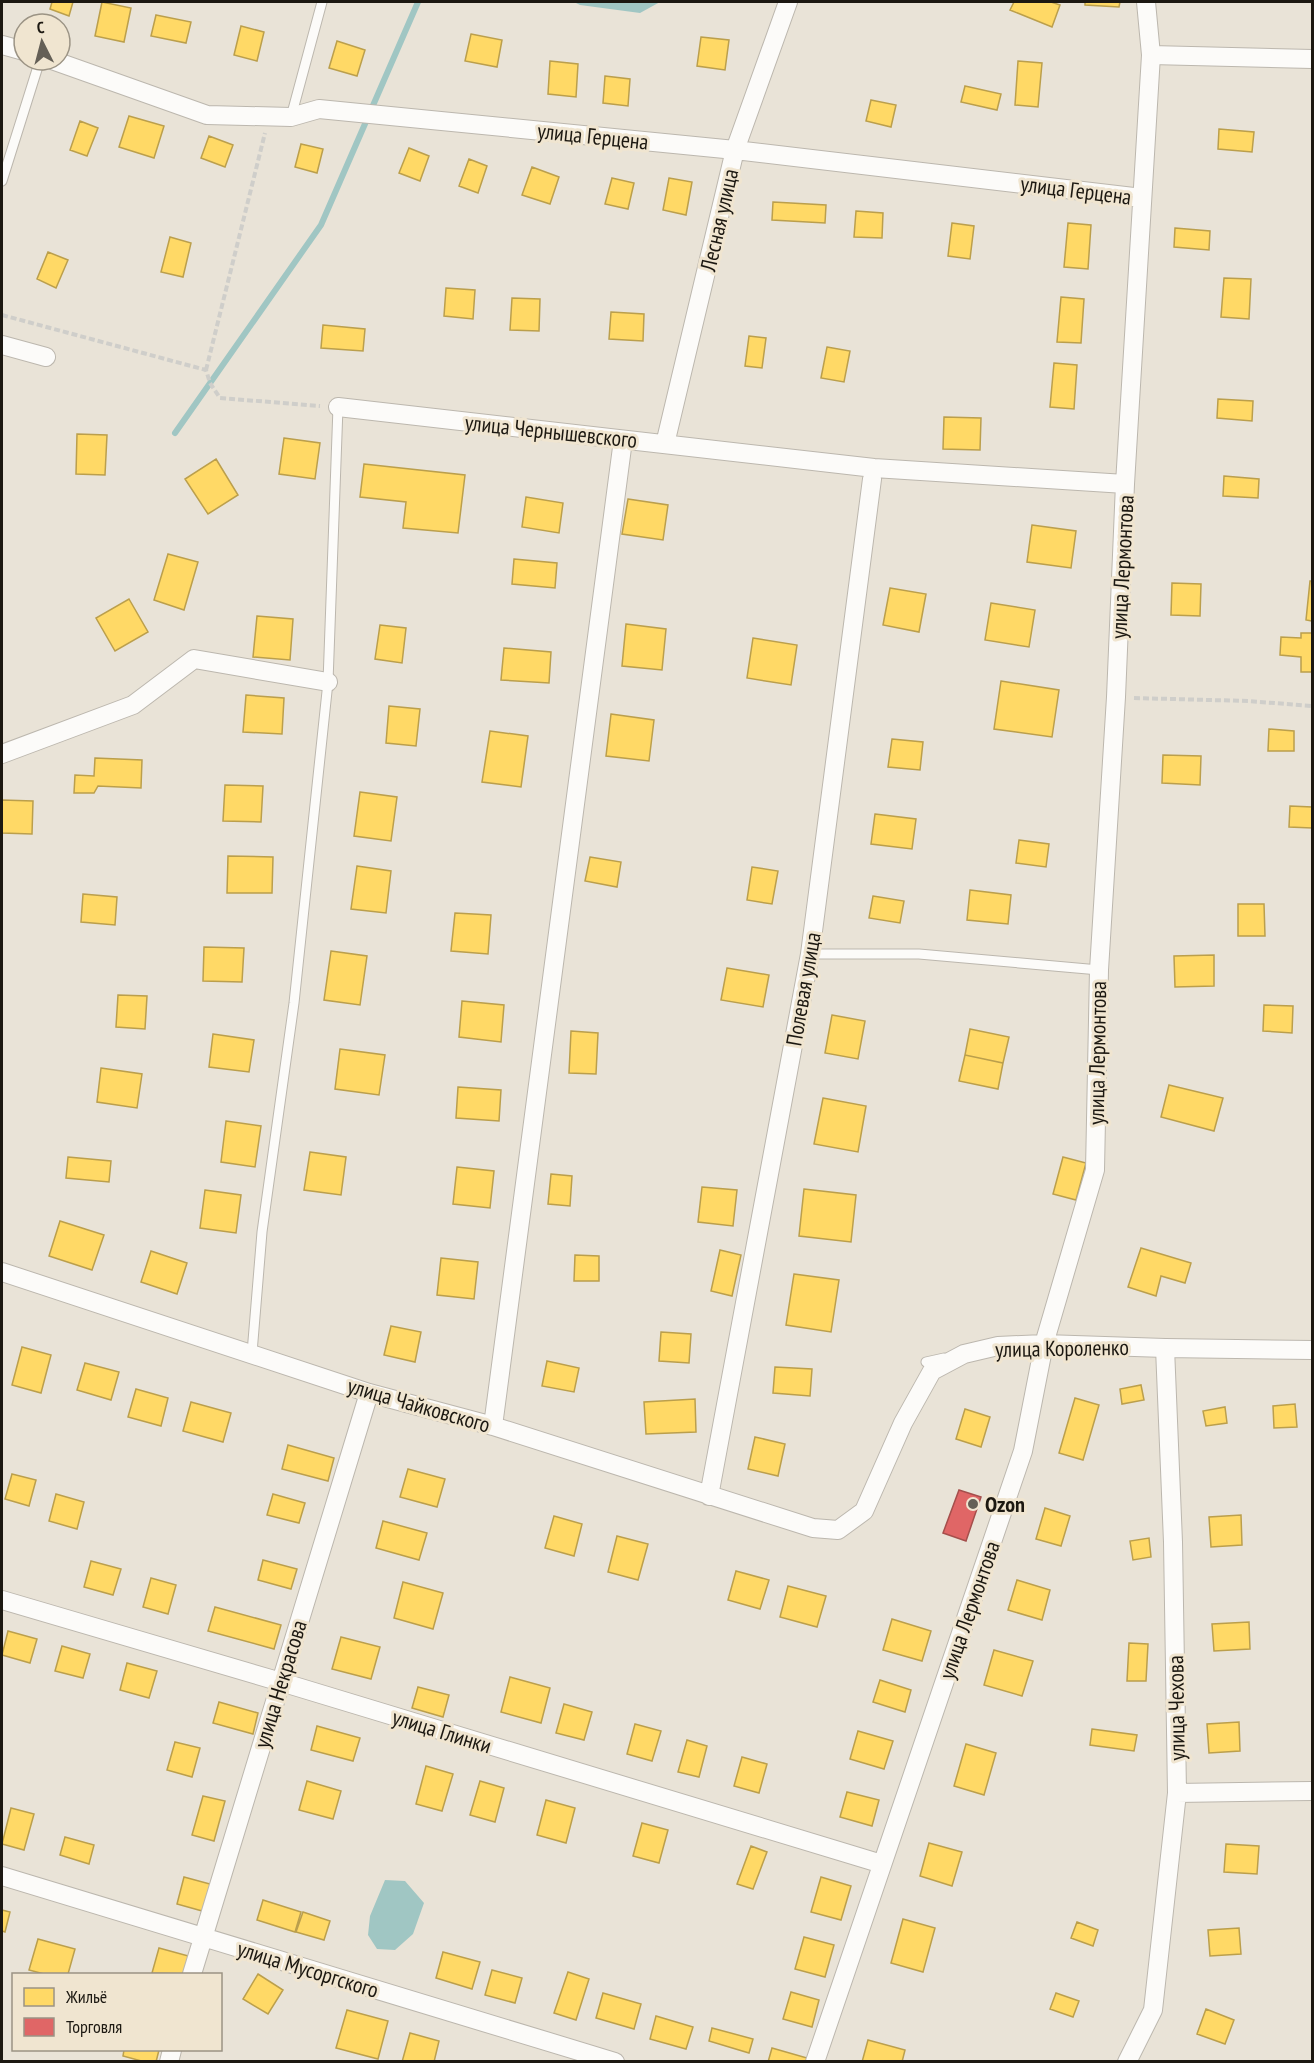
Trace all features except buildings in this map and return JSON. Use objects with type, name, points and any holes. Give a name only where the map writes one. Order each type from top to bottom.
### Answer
[{"type":"street","name":"Лесная улица","points":[[665,444],[735,150],[788,2]]},
{"type":"street","name":"улица Лермонтова","points":[[815,2061],[1023,1451],[1044,1344],[1095,1170],[1098,970],[1116,697],[1125,484],[1150,55],[1146,2]]},
{"type":"street","points":[[1150,55],[1312,59]]},
{"type":"street","name":"улица Герцена","points":[[72,67],[207,115],[291,117],[319,109],[735,150],[1142,198]]},
{"type":"street","points":[[2,345],[46,357]]},
{"type":"street","name":"улица Чернышевского","points":[[338,407],[665,444],[873,473],[1125,484]]},
{"type":"street","points":[[493,1426],[622,440]]},
{"type":"street","name":"Полевая улица","points":[[709,1496],[810,954],[873,473]]},
{"type":"street","points":[[2,754],[133,705],[194,659],[328,682]]},
{"type":"street","name":"улица Чайковского","points":[[2,1272],[369,1393],[493,1426],[813,1528],[838,1530]]},
{"type":"street","name":"улица Короленко","points":[[838,1530],[864,1511],[903,1423],[932,1371],[963,1354],[998,1346],[1044,1344],[1312,1350]]},
{"type":"street","name":"улица Чехова","points":[[1127,2061],[1153,2010],[1177,1793],[1173,1542],[1165,1348]]},
{"type":"street","name":"улица Некрасова","points":[[192,1973],[369,1393]]},
{"type":"street","name":"улица Глинки","points":[[2,1600],[882,1864]]},
{"type":"street","points":[[1177,1793],[1312,1791]]},
{"type":"street","name":"улица Мусоргского","points":[[2,1876],[615,2061]]},
{"type":"lane","points":[[291,117],[322,2]]},
{"type":"lane","points":[[2,180],[36,72]]},
{"type":"lane","points":[[252,1353],[262,1232],[294,1003],[328,682],[338,407]]},
{"type":"lane","points":[[810,954],[919,954],[1098,970]]},
{"type":"lane","points":[[926,1362],[963,1354]]},
{"type":"path","points":[[269,118],[206,370],[210,383],[220,398],[338,407]]},
{"type":"path","points":[[2,315],[206,370]]},
{"type":"path","points":[[1116,697],[1248,701],[1312,706]]},
{"type":"water","points":[[574,2],[660,2],[640,13],[580,5]]},
{"type":"water","points":[[385,1880],[405,1881],[424,1903],[413,1934],[395,1950],[377,1949],[368,1935],[370,1916]]},
{"type":"waterway","points":[[175,433],[321,225],[418,2]]},
{"type":"place","name":"Ozon","points":[[973,1504]]}]
